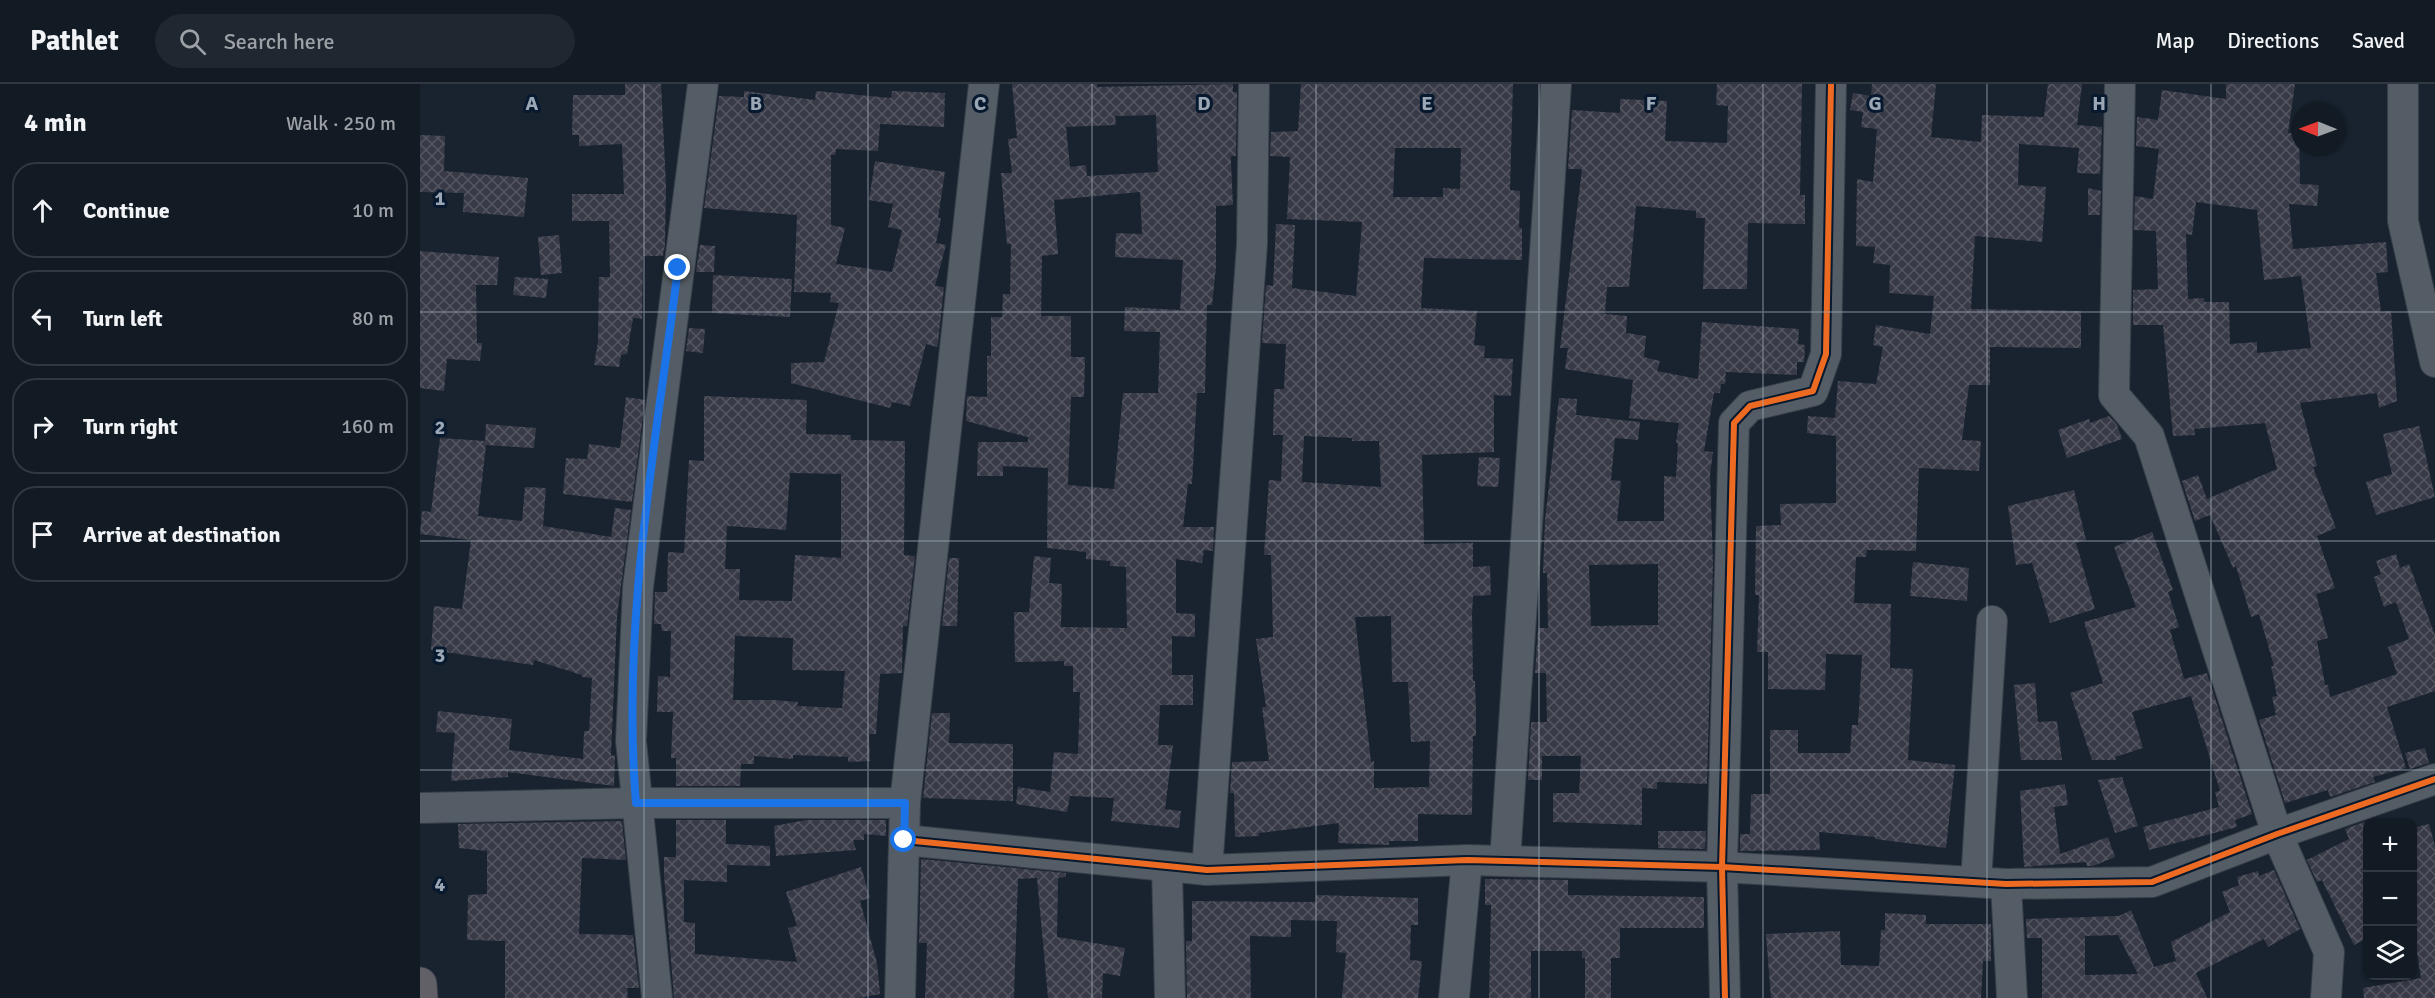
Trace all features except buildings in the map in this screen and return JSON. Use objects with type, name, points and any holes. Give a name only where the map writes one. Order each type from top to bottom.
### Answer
[{"type":"highway","points":[[420,984],[421,998]]},
{"type":"street","points":[[657,998],[652,923],[636,803],[631,741],[638,587],[703,84]]},
{"type":"street","points":[[900,998],[905,803],[984,84]]},
{"type":"street","points":[[1207,870],[1252,244],[1254,84]]},
{"type":"street","points":[[1505,861],[1556,84]]},
{"type":"street","points":[[1725,998],[1722,867],[1734,423],[1750,406],[1814,391],[1821,375],[1826,354],[1831,84]]},
{"type":"street","points":[[2120,84],[2114,395],[2149,436],[2277,834],[2329,952],[2326,998]]},
{"type":"street","points":[[2403,84],[2403,221],[2435,362]]},
{"type":"street","points":[[1976,882],[1992,621]]},
{"type":"street","points":[[904,840],[1207,870],[1467,860],[1722,867],[2006,884],[2152,882],[2277,834],[2435,779]]},
{"type":"street","points":[[420,808],[636,803],[905,803]]},
{"type":"street","points":[[1454,998],[1467,860]]},
{"type":"street","points":[[1167,866],[1170,998]]},
{"type":"street","points":[[2006,884],[2012,998]]},
{"type":"cycle path","points":[[1725,998],[1722,867],[1734,423],[1750,406],[1813,391],[1826,354],[1831,84]]},
{"type":"cycle path","points":[[904,840],[1207,870],[1467,860],[1722,867],[2006,884],[2152,882],[2277,834],[2435,779]]},
{"type":"route","points":[[678,268],[638,587],[631,741],[636,803],[905,803],[904,840]]}]
